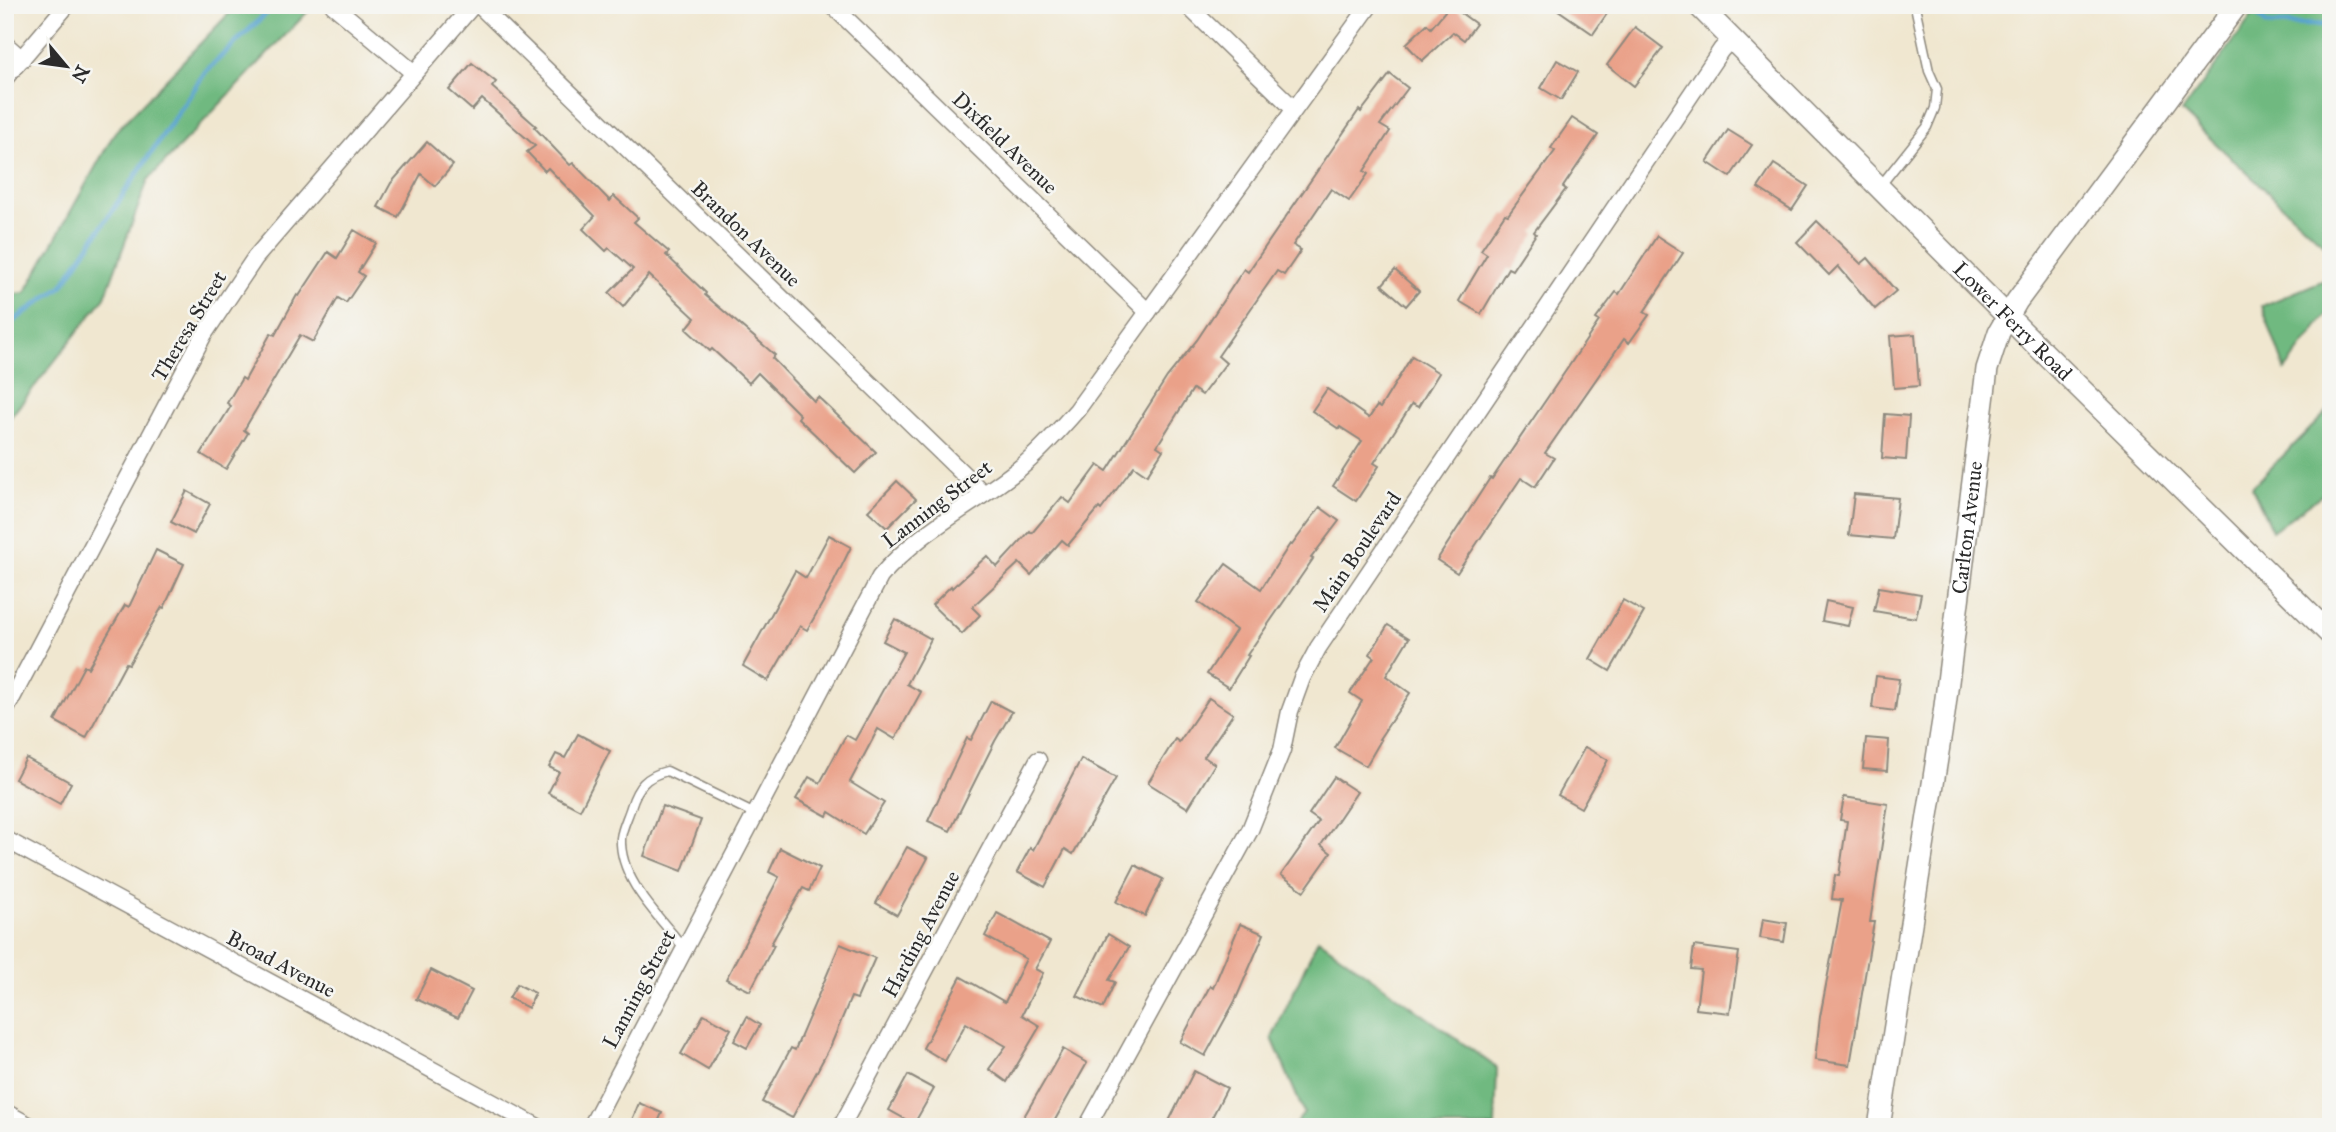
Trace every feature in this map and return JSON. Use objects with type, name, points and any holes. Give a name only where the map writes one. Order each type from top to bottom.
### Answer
[{"type":"street","points":[[5,78],[67,5]]},
{"type":"street","points":[[333,5],[414,73]]},
{"type":"street","name":"Theresa Street","points":[[5,711],[225,299],[255,258],[473,5]]},
{"type":"street","name":"Brandon Avenue","points":[[479,5],[984,494]]},
{"type":"street","name":"Dixfield Avenue","points":[[832,5],[1148,312]]},
{"type":"street","points":[[1187,5],[1294,109]]},
{"type":"street","name":"Lanning Street","points":[[591,1127],[880,577],[897,557],[917,541],[1020,467],[1050,440],[1077,410],[1370,5]]},
{"type":"street","name":"Lower Ferry Road","points":[[1698,5],[2007,317],[2331,635]]},
{"type":"street","name":"Carlton Avenue","points":[[1879,1127],[1944,714],[1986,380],[1993,348],[2017,301],[2237,5]]},
{"type":"street","name":"Main Boulevard","points":[[1087,1127],[1250,830],[1282,750],[1290,711],[1302,678],[1318,648],[1731,39]]},
{"type":"street","points":[[5,44],[22,59]]},
{"type":"street","name":"Harding Avenue","points":[[841,1127],[1038,761]]},
{"type":"street","name":"Broad Avenue","points":[[5,839],[538,1127]]},
{"type":"street","points":[[5,1112],[32,1127]]},
{"type":"lane","points":[[1879,188],[1927,127],[1935,108],[1937,89],[1929,71],[1915,6]]},
{"type":"lane","points":[[685,948],[629,878],[622,857],[621,835],[636,790],[652,775],[667,772],[755,814]]},
{"type":"green space","points":[[237,5],[314,5],[148,180],[105,297],[5,424],[5,295],[25,293],[115,132]]},
{"type":"green space","points":[[2260,5],[2331,5],[2331,251],[2182,112]]},
{"type":"green space","points":[[2331,277],[2331,309],[2285,370],[2262,306]]},
{"type":"green space","points":[[2331,408],[2331,488],[2272,531],[2252,487]]},
{"type":"green space","points":[[1318,939],[1497,1068],[1495,1127],[1293,1127],[1304,1113],[1272,1038]]},
{"type":"building","points":[[1450,5],[1476,24],[1464,40],[1453,32],[1422,61],[1406,44],[1427,24],[1431,28]]},
{"type":"building","points":[[1551,5],[1613,5],[1593,34]]},
{"type":"building","points":[[1635,27],[1663,48],[1634,86],[1607,65]]},
{"type":"building","points":[[1557,60],[1578,72],[1561,100],[1541,88]]},
{"type":"building","points":[[472,63],[496,82],[492,87],[536,126],[534,127],[570,165],[573,163],[610,201],[614,196],[638,218],[634,222],[669,252],[666,255],[706,293],[705,295],[775,355],[772,358],[814,401],[818,397],[876,452],[855,473],[798,418],[800,415],[758,373],[749,383],[686,329],[695,318],[649,275],[623,307],[609,293],[633,269],[609,248],[606,251],[583,229],[595,216],[548,168],[545,171],[527,152],[535,146],[482,99],[472,110],[449,90]]},
{"type":"building","points":[[1390,74],[1408,88],[1380,125],[1390,131],[1364,171],[1368,174],[1349,201],[1331,189],[1293,245],[1301,250],[1284,275],[1277,271],[1218,356],[1226,363],[1202,395],[1193,389],[1157,446],[1163,450],[1147,475],[1134,466],[1101,510],[1099,508],[1068,545],[1062,540],[1031,575],[1019,563],[972,607],[980,615],[962,634],[932,605],[987,556],[997,567],[1030,531],[1032,533],[1062,497],[1070,503],[1098,465],[1107,471],[1167,377],[1197,340],[1244,269],[1248,272],[1359,110],[1361,112]]},
{"type":"building","points":[[1572,118],[1598,135],[1563,187],[1566,189],[1534,232],[1536,234],[1512,270],[1508,268],[1481,314],[1459,301],[1487,254],[1481,250],[1505,214],[1508,215],[1555,151],[1551,148]]},
{"type":"building","points":[[1728,130],[1752,145],[1730,177],[1707,162]]},
{"type":"building","points":[[427,142],[453,165],[435,186],[421,174],[398,217],[378,207],[391,183]]},
{"type":"building","points":[[1774,164],[1808,186],[1792,210],[1758,188]]},
{"type":"building","points":[[1817,221],[1861,264],[1868,258],[1896,291],[1875,309],[1838,266],[1829,275],[1797,242]]},
{"type":"building","points":[[354,230],[376,243],[358,272],[364,276],[346,303],[338,298],[313,342],[300,335],[244,430],[248,433],[226,469],[201,454],[231,406],[227,403],[242,378],[245,380],[271,333],[275,335],[297,295],[299,296],[328,252],[337,258]]},
{"type":"building","points":[[1657,236],[1683,253],[1644,312],[1649,315],[1629,343],[1624,339],[1545,453],[1554,458],[1535,487],[1521,478],[1457,573],[1437,560],[1490,478],[1492,479],[1599,321],[1596,319],[1616,292],[1619,294]]},
{"type":"building","points":[[1395,270],[1419,291],[1406,306],[1382,285]]},
{"type":"building","points":[[1915,334],[1919,386],[1894,388],[1890,336]]},
{"type":"building","points":[[1412,356],[1439,373],[1418,407],[1412,404],[1374,463],[1379,466],[1356,501],[1333,486],[1362,441],[1312,411],[1327,389],[1369,418],[1377,406],[1380,408]]},
{"type":"building","points":[[1885,414],[1909,416],[1906,460],[1882,458]]},
{"type":"building","points":[[897,481],[916,499],[887,528],[868,511]]},
{"type":"building","points":[[187,491],[210,504],[194,534],[171,522]]},
{"type":"building","points":[[1854,494],[1898,498],[1893,539],[1849,535]]},
{"type":"building","points":[[1320,507],[1339,521],[1311,558],[1313,559],[1247,655],[1249,656],[1229,688],[1207,674],[1236,630],[1198,602],[1226,564],[1261,589],[1290,544],[1292,545]]},
{"type":"building","points":[[829,535],[851,547],[807,630],[800,626],[768,681],[743,666],[795,571],[806,578]]},
{"type":"building","points":[[156,550],[184,564],[164,608],[162,607],[129,664],[126,663],[86,738],[55,721],[84,666],[88,668],[125,605],[129,607]]},
{"type":"building","points":[[1879,587],[1921,594],[1916,618],[1874,611]]},
{"type":"building","points":[[1623,600],[1644,612],[1610,671],[1590,659]]},
{"type":"building","points":[[1826,601],[1853,607],[1848,626],[1822,621]]},
{"type":"building","points":[[895,619],[931,639],[907,684],[921,692],[895,739],[878,729],[850,782],[884,803],[864,834],[829,812],[827,816],[796,799],[809,777],[820,783],[846,735],[855,740],[904,652],[883,641]]},
{"type":"building","points":[[1388,625],[1409,638],[1386,676],[1410,693],[1379,739],[1381,740],[1366,766],[1335,748],[1362,701],[1350,693],[1374,657],[1370,654]]},
{"type":"building","points":[[1876,676],[1899,679],[1895,711],[1872,708]]},
{"type":"building","points":[[1209,698],[1233,714],[1204,757],[1215,764],[1188,808],[1148,783],[1175,739],[1179,742]]},
{"type":"building","points":[[991,701],[1012,712],[950,831],[928,821],[967,738],[971,740]]},
{"type":"building","points":[[578,734],[610,751],[580,810],[548,793],[559,772],[549,767],[556,754],[565,758]]},
{"type":"building","points":[[1866,738],[1889,740],[1887,771],[1863,769]]},
{"type":"building","points":[[1585,747],[1608,760],[1581,808],[1558,795]]},
{"type":"building","points":[[26,758],[71,783],[60,804],[15,779]]},
{"type":"building","points":[[1081,759],[1116,778],[1073,854],[1065,849],[1045,887],[1017,872],[1030,848],[1033,850]]},
{"type":"building","points":[[1334,777],[1357,792],[1321,845],[1331,853],[1304,891],[1281,875],[1319,821],[1309,814]]},
{"type":"building","points":[[1844,797],[1888,804],[1870,922],[1874,922],[1850,1065],[1815,1060],[1820,1017],[1842,900],[1832,899],[1835,875],[1839,876],[1847,821],[1840,820]]},
{"type":"building","points":[[662,806],[701,820],[682,871],[644,856]]},
{"type":"building","points":[[907,847],[928,858],[897,915],[876,903]]},
{"type":"building","points":[[780,848],[820,868],[809,891],[803,888],[771,944],[774,945],[750,991],[726,979],[779,877],[769,872]]},
{"type":"building","points":[[1135,865],[1163,879],[1145,916],[1116,902]]},
{"type":"building","points":[[997,913],[1050,942],[1035,969],[1043,973],[1022,1015],[1040,1026],[1007,1082],[989,1069],[1006,1046],[966,1023],[945,1061],[923,1048],[961,977],[1005,1002],[1026,959],[985,936]]},
{"type":"building","points":[[1763,919],[1787,923],[1784,942],[1760,938]]},
{"type":"building","points":[[1240,924],[1264,934],[1235,1001],[1205,1056],[1180,1042],[1210,986],[1213,988]]},
{"type":"building","points":[[1108,934],[1129,947],[1109,980],[1115,982],[1103,1008],[1077,996]]},
{"type":"building","points":[[840,944],[875,958],[857,999],[851,997],[831,1045],[792,1118],[762,1102],[791,1048],[795,1050]]},
{"type":"building","points":[[1694,946],[1739,952],[1730,1013],[1696,1009],[1701,970],[1691,969]]},
{"type":"building","points":[[431,970],[472,991],[458,1018],[416,999]]},
{"type":"building","points":[[517,984],[535,993],[528,1008],[509,998]]},
{"type":"building","points":[[704,1014],[731,1029],[708,1070],[681,1054]]},
{"type":"building","points":[[747,1017],[760,1025],[747,1048],[734,1041]]},
{"type":"building","points":[[1063,1049],[1087,1063],[1051,1127],[1018,1127]]},
{"type":"building","points":[[1194,1071],[1227,1088],[1207,1127],[1176,1127],[1168,1123]]},
{"type":"building","points":[[908,1075],[934,1089],[914,1124],[889,1110]]},
{"type":"building","points":[[639,1103],[662,1113],[656,1127],[629,1127]]},
{"type":"waterway","points":[[5,327],[62,286],[206,71],[275,5]]},
{"type":"waterway","points":[[2250,5],[2266,24],[2331,25]]}]
